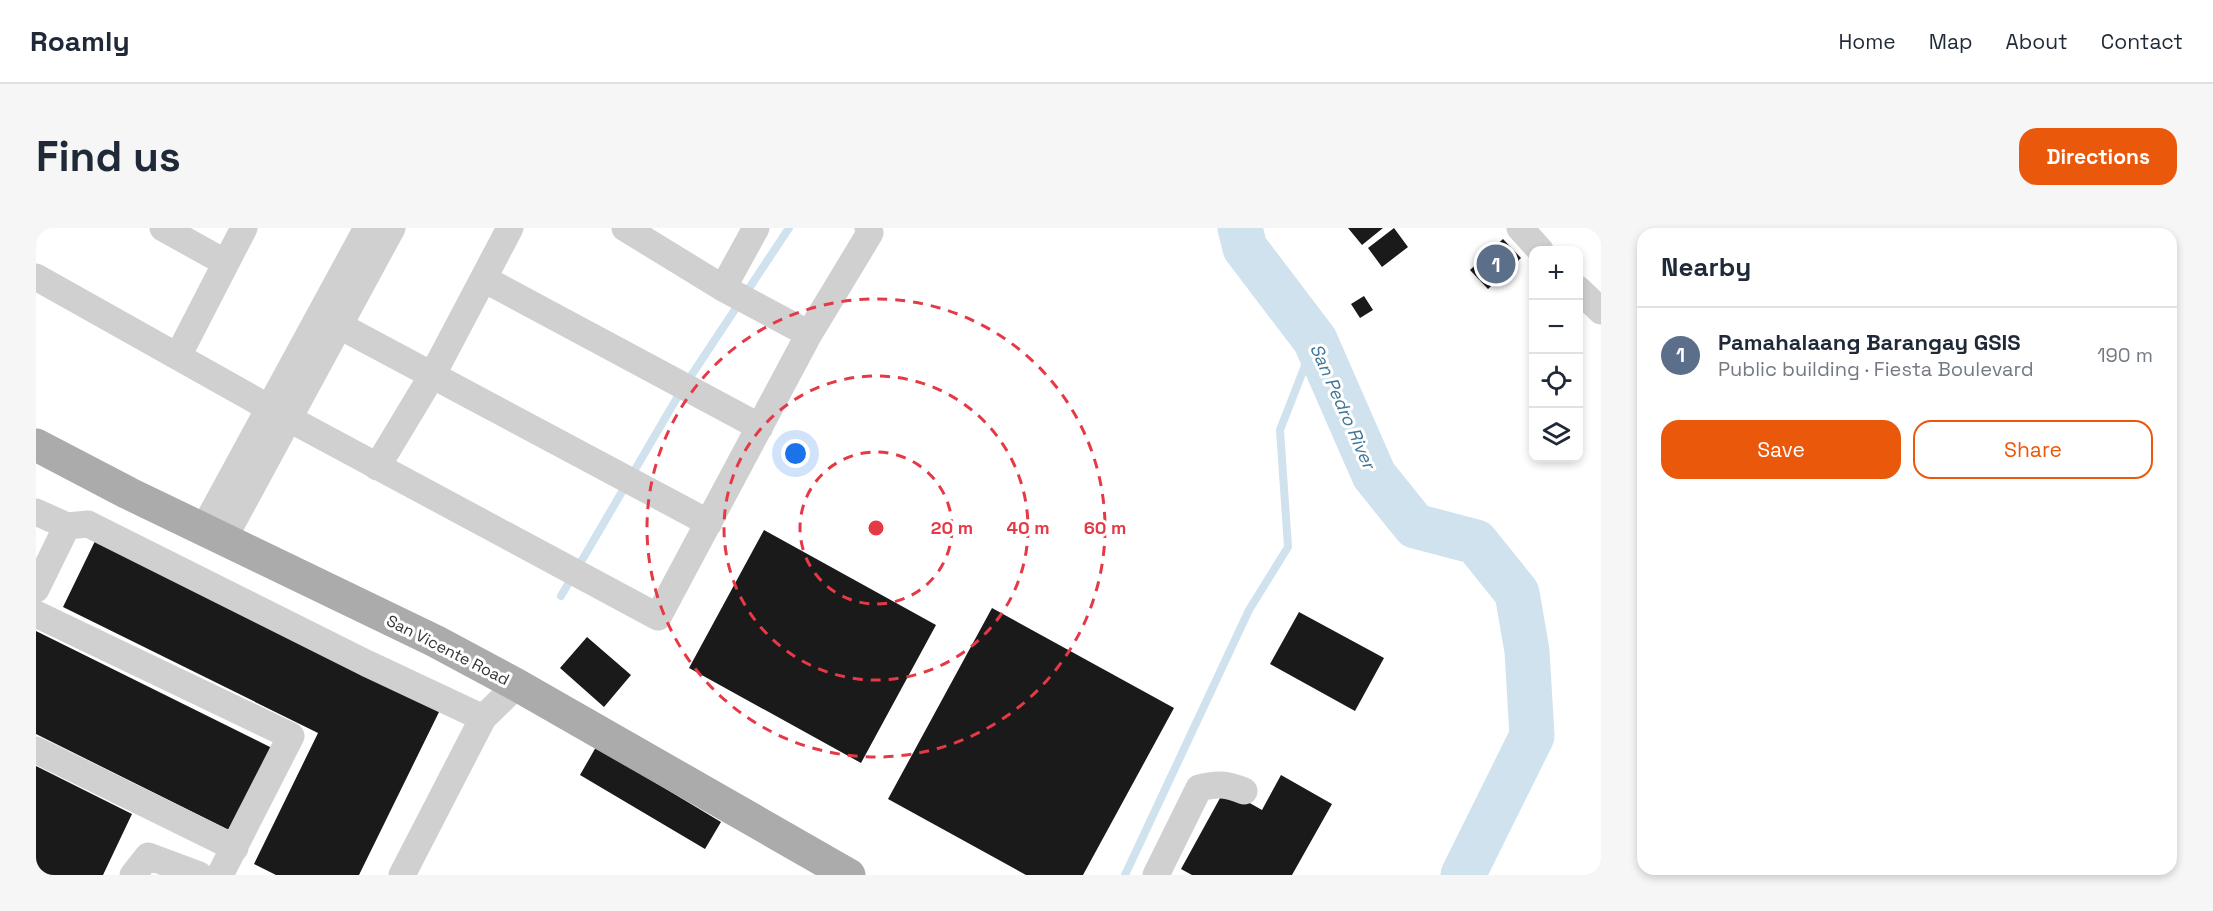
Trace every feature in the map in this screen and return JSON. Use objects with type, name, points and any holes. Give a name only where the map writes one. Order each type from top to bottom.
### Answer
[{"type":"main road","name":"San Vicente Road","points":[[36,445],[128,493],[435,641],[517,685],[849,875]]},
{"type":"street","points":[[163,228],[226,263]]},
{"type":"street","points":[[178,356],[244,228]]},
{"type":"street","points":[[214,533],[280,414],[367,228]]},
{"type":"street","points":[[280,414],[340,326],[392,228]]},
{"type":"street","points":[[377,467],[433,374],[510,228]]},
{"type":"street","points":[[625,228],[723,288],[809,334]]},
{"type":"street","points":[[723,288],[756,228]]},
{"type":"street","points":[[36,277],[280,414],[658,617],[809,334],[870,233],[868,228]]},
{"type":"street","points":[[1520,228],[1536,246]]},
{"type":"street","points":[[484,279],[760,427]]},
{"type":"street","points":[[1583,294],[1601,311]]},
{"type":"street","points":[[340,326],[709,523]]},
{"type":"street","points":[[36,512],[67,526],[88,524],[366,663],[483,718]]},
{"type":"street","points":[[36,589],[67,526]]},
{"type":"street","points":[[36,614],[291,736],[220,875]]},
{"type":"street","points":[[402,875],[483,718],[517,685]]},
{"type":"street","points":[[36,750],[235,848]]},
{"type":"street","points":[[1156,875],[1199,788],[1216,784],[1230,785],[1244,791]]},
{"type":"street","points":[[133,875],[148,856],[199,875]]},
{"type":"building","points":[[1348,228],[1383,228],[1362,245]]},
{"type":"building","points":[[1394,228],[1408,247],[1382,267],[1368,248]]},
{"type":"building","points":[[1503,239],[1521,258],[1488,289],[1470,270]]},
{"type":"building","points":[[1364,296],[1373,310],[1360,318],[1351,304]]},
{"type":"building","points":[[764,530],[936,625],[861,763],[689,668]]},
{"type":"building","points":[[96,539],[440,710],[359,875],[276,875],[254,864],[318,733],[63,607]]},
{"type":"building","points":[[992,608],[1174,708],[1083,875],[1026,875],[888,799]]},
{"type":"building","points":[[1299,612],[1384,658],[1355,711],[1270,664]]},
{"type":"building","points":[[36,631],[276,750],[235,833],[36,734]]},
{"type":"building","points":[[587,637],[631,675],[604,707],[560,668]]},
{"type":"building","points":[[596,747],[721,822],[705,849],[580,775]]},
{"type":"building","points":[[36,766],[132,814],[103,875],[36,875]]},
{"type":"building","points":[[1281,775],[1332,804],[1292,875],[1192,875],[1181,869],[1225,789],[1262,810]]},
{"type":"waterway","points":[[561,596],[681,391],[789,228]]},
{"type":"waterway","name":"San Pedro River","points":[[1240,228],[1245,248],[1315,340],[1374,475],[1415,526],[1476,542],[1517,593],[1527,651],[1532,736],[1463,875]]},
{"type":"waterway","points":[[1125,875],[1249,610],[1288,547],[1280,430],[1315,340]]},
{"type":"place","name":"Pamahalaang Barangay GSIS","points":[[1496,264]]}]
